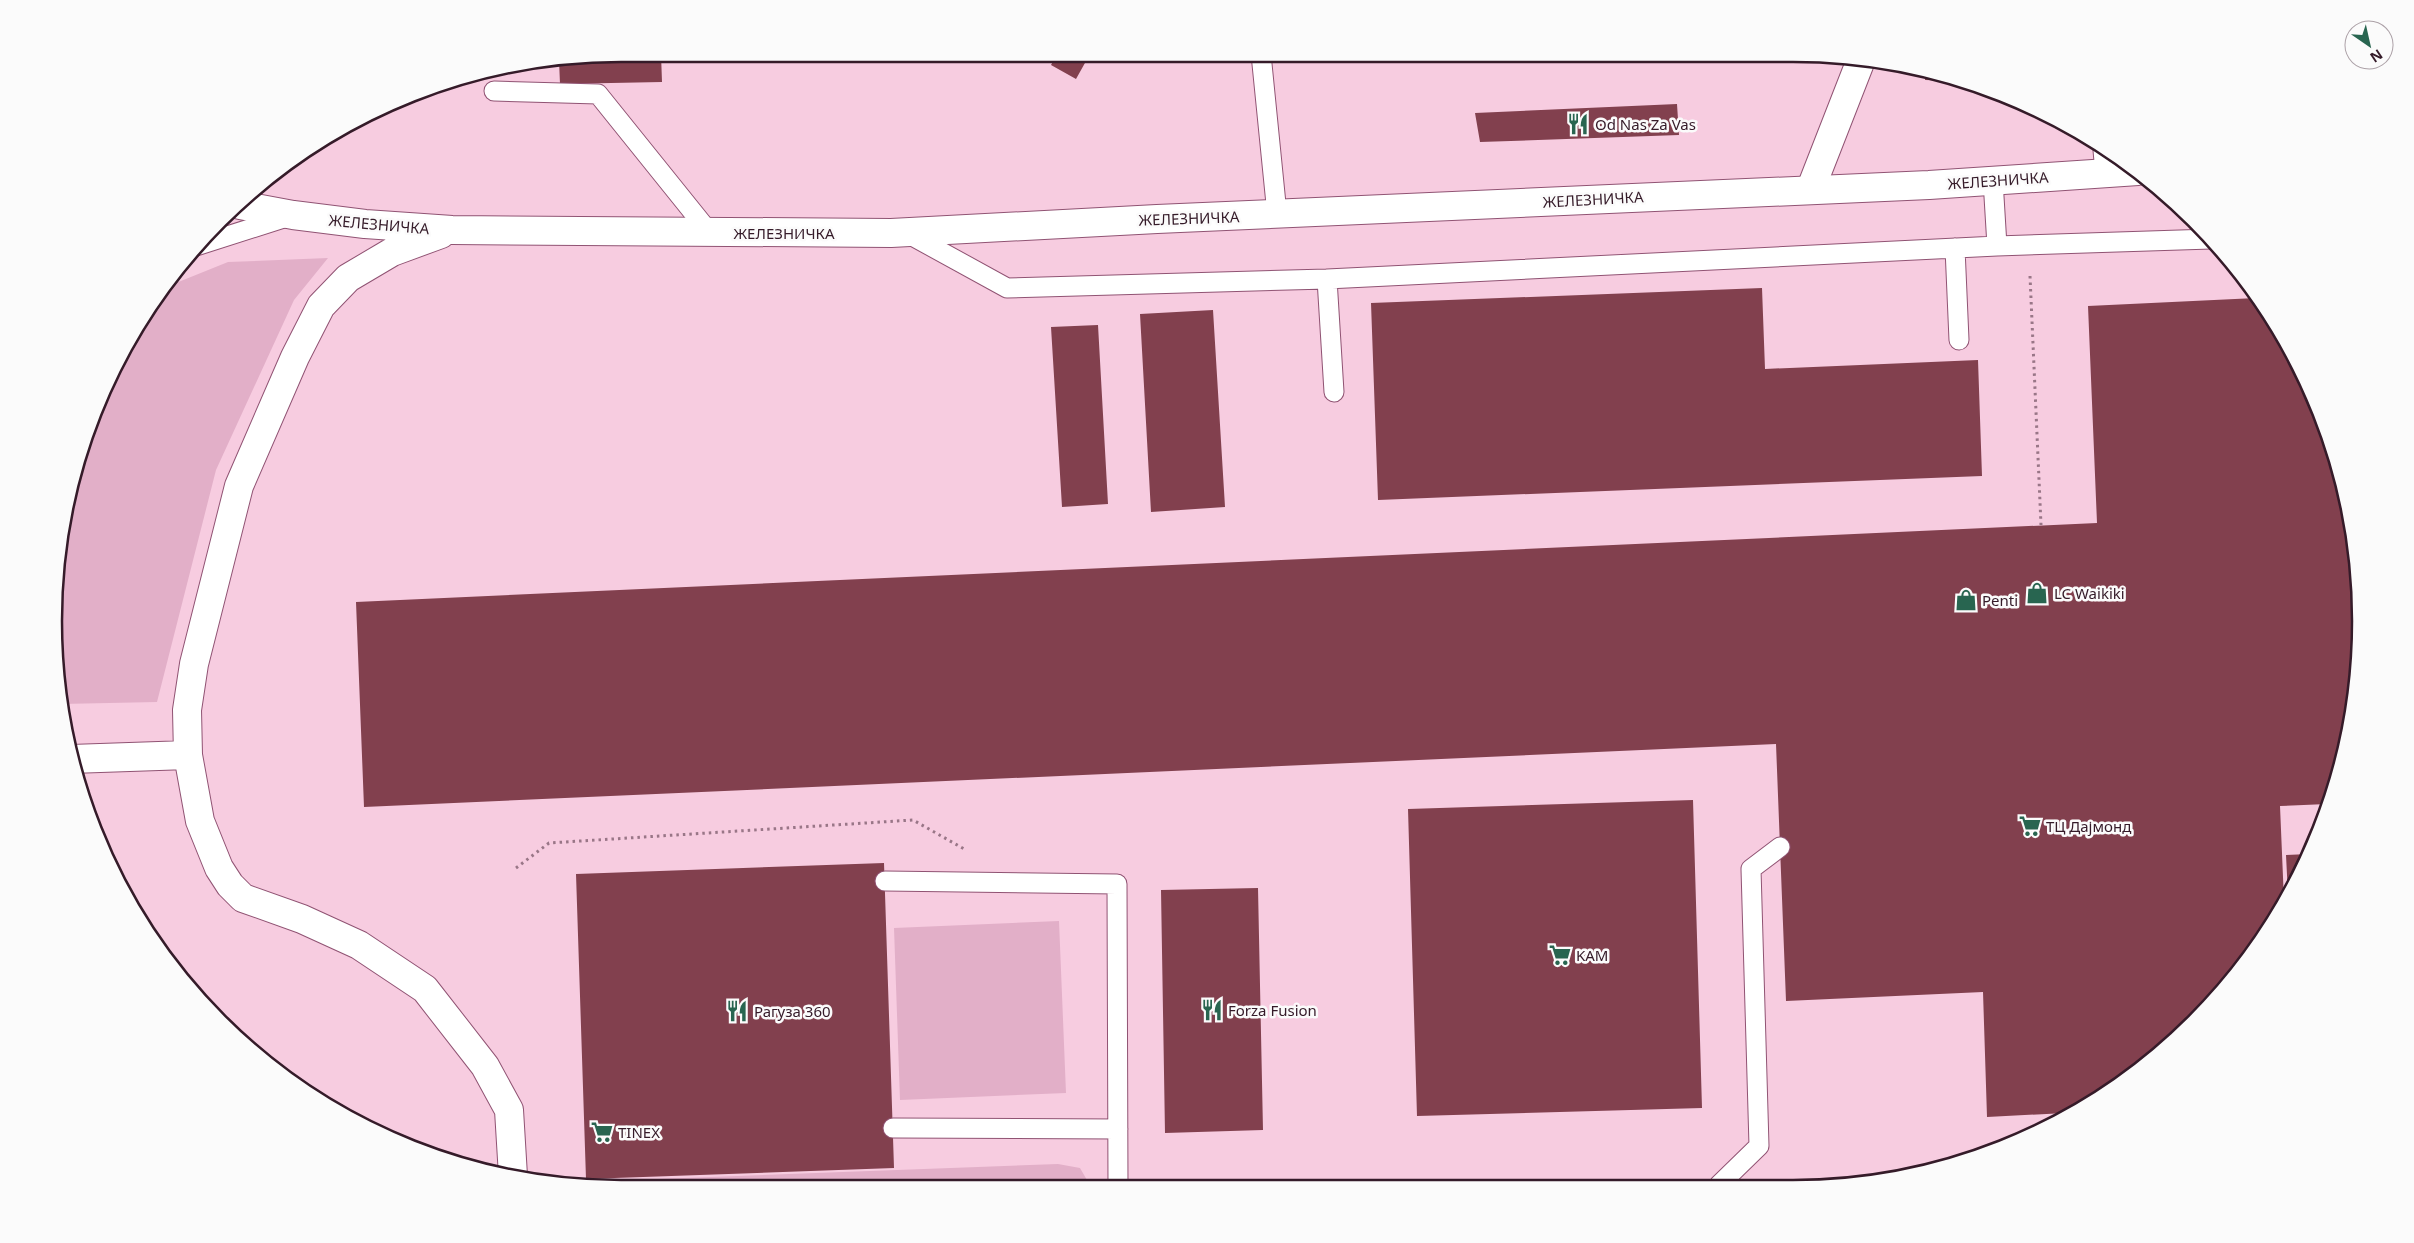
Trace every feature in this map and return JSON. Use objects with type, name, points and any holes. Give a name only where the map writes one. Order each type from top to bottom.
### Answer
[{"type":"street","points":[[1811,188],[1858,66]]},
{"type":"street","name":"ЖЕЛЕЗНИЧКА","points":[[249,204],[293,215],[364,224],[452,230],[905,232],[1993,180],[2104,161]]},
{"type":"street","points":[[452,230],[392,252],[348,278],[321,306],[295,357],[239,486],[194,664],[187,710],[188,754],[200,821],[219,868],[230,885],[243,898],[302,919],[359,945],[425,989],[485,1066],[509,1110],[513,1170]]},
{"type":"street","points":[[80,759],[188,754]]},
{"type":"lane","points":[[1262,62],[1277,214]]},
{"type":"lane","points":[[494,90],[598,94],[709,232]]},
{"type":"lane","points":[[1993,180],[1997,246]]},
{"type":"lane","points":[[212,241],[293,215]]},
{"type":"lane","points":[[905,232],[1007,288],[1327,279],[1997,246],[2200,239]]},
{"type":"lane","points":[[1955,248],[1959,340]]},
{"type":"lane","points":[[1327,279],[1334,392]]},
{"type":"lane","points":[[1725,1180],[1759,1146],[1751,869],[1780,847]]},
{"type":"lane","points":[[885,881],[1116,884],[1118,1180]]},
{"type":"lane","points":[[893,1128],[1118,1128]]},
{"type":"path","points":[[2029,246],[2041,525]]},
{"type":"path","points":[[516,868],[549,843],[913,820],[972,854]]},
{"type":"shaded area","points":[[328,258],[294,300],[216,470],[157,702],[69,704],[63,631],[67,549],[73,512],[92,442],[120,374],[137,342],[177,283],[228,262]]},
{"type":"shaded area","points":[[1059,921],[1066,1093],[900,1100],[894,928]]},
{"type":"shaded area","points":[[1058,1164],[1080,1168],[1087,1180],[631,1180]]},
{"type":"building","points":[[622,62],[661,62],[662,82],[560,84],[559,66]]},
{"type":"building","points":[[1053,62],[1086,62],[1076,79],[1051,65]]},
{"type":"building","name":"Od Nas Za Vas","points":[[1677,104],[1679,135],[1480,142],[1475,113]]},
{"type":"building","points":[[1762,288],[1765,369],[1978,360],[1982,476],[1378,500],[1371,303]]},
{"type":"building","points":[[2248,298],[2277,342],[2294,374],[2322,442],[2341,512],[2347,549],[2352,622],[2347,694],[2341,731],[2321,804],[2280,806],[2283,889],[2277,901],[2236,962],[2188,1017],[2133,1065],[2058,1113],[1987,1117],[1983,992],[1786,1001],[1776,744],[364,807],[356,602],[2097,523],[2088,306]]},
{"type":"building","points":[[1213,310],[1225,507],[1151,512],[1140,314]]},
{"type":"building","points":[[1098,325],[1108,504],[1062,507],[1051,327]]},
{"type":"building","points":[[1693,800],[1702,1108],[1417,1116],[1408,809]]},
{"type":"building","points":[[2300,854],[2287,882],[2286,855]]},
{"type":"building","points":[[884,863],[894,1168],[586,1179],[576,874]]},
{"type":"building","name":"Forza Fusion","points":[[1258,888],[1263,1130],[1165,1133],[1161,890]]},
{"type":"place","name":"Od Nas Za Vas","points":[[1578,124]]},
{"type":"place","name":"LC Waikiki","points":[[2037,593]]},
{"type":"place","name":"Penti","points":[[1966,600]]},
{"type":"place","name":"ТЦ Дајмонд","points":[[2030,826]]},
{"type":"place","name":"KAM","points":[[1560,955]]},
{"type":"place","name":"Forza Fusion","points":[[1212,1010]]},
{"type":"place","name":"Рагуза 360","points":[[737,1011]]},
{"type":"place","name":"TINEX","points":[[602,1132]]}]
